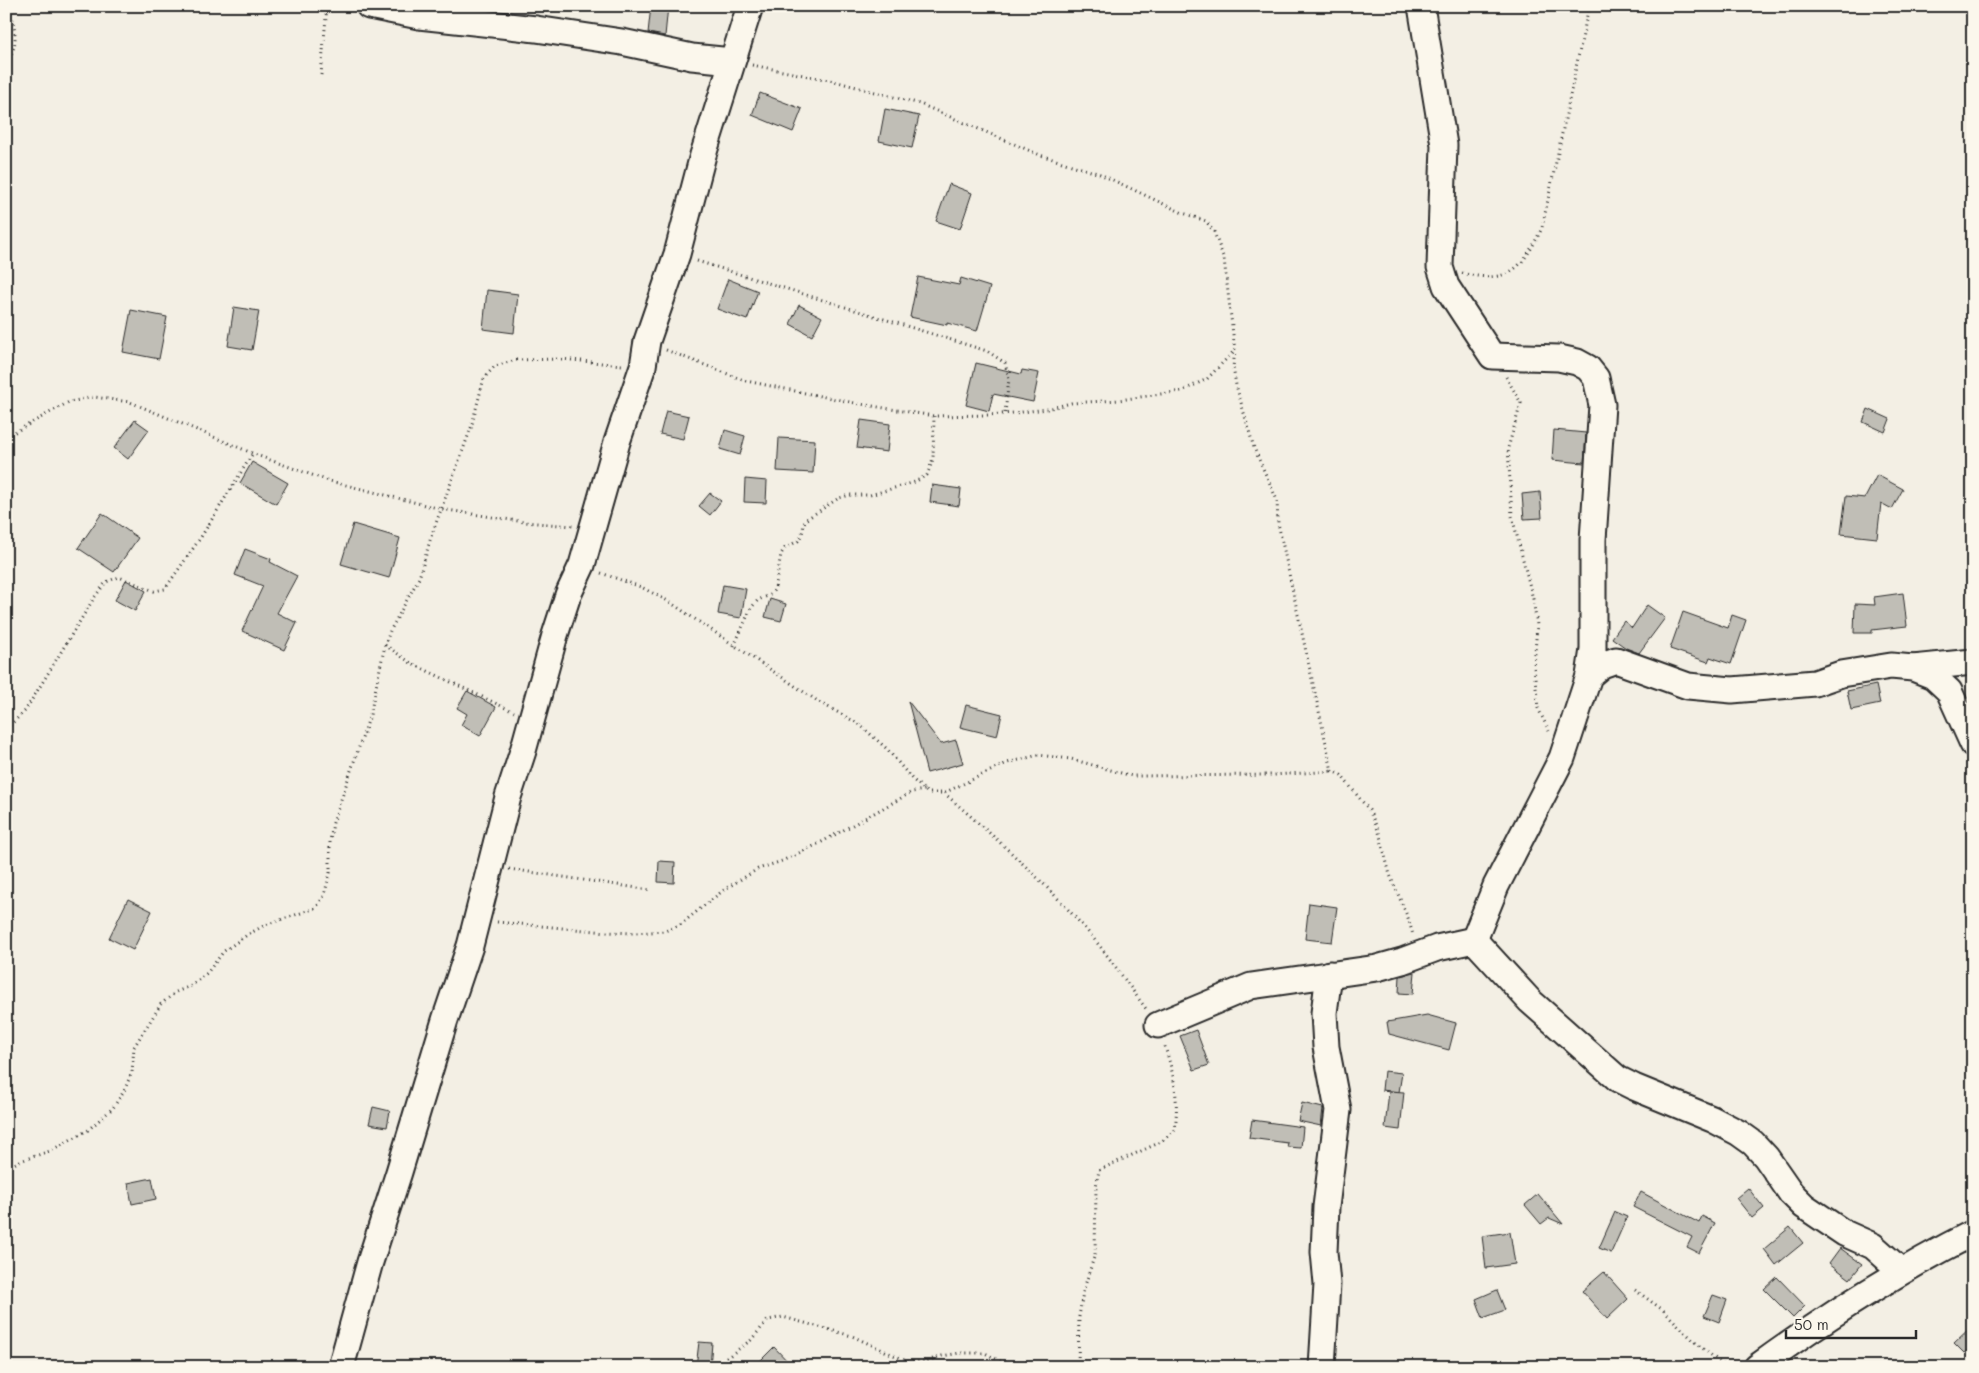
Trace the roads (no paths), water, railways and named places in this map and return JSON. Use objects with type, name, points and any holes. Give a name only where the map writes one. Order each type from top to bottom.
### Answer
[{"type":"street","points":[[369,6],[419,16],[536,29],[622,42],[692,57],[732,61]]},
{"type":"street","points":[[341,1367],[370,1262],[476,921],[508,797],[523,751],[530,719],[563,611],[582,565],[617,442],[643,366],[647,341],[677,254],[703,155],[750,6]]},
{"type":"street","points":[[1420,6],[1444,145],[1440,267],[1446,286],[1492,356],[1559,358],[1577,362],[1588,368],[1596,378],[1602,405],[1593,540],[1592,649],[1588,676],[1562,758],[1496,886],[1474,940]]},
{"type":"street","points":[[1588,676],[1602,664],[1616,660],[1688,686],[1732,690],[1815,683],[1841,674],[1891,666],[1913,668],[1973,662]]},
{"type":"street","points":[[1913,668],[1933,676],[1949,691],[1973,744]]},
{"type":"street","points":[[1158,1025],[1251,986],[1377,968],[1437,948],[1474,940]]},
{"type":"street","points":[[1474,940],[1530,1001],[1618,1079],[1712,1119],[1739,1133],[1753,1143],[1766,1157],[1791,1193],[1804,1206],[1844,1233],[1873,1246],[1901,1271]]},
{"type":"street","points":[[1322,1367],[1327,1284],[1324,1252],[1326,1207],[1338,1110],[1326,1047],[1324,1013],[1329,974]]},
{"type":"street","points":[[1757,1367],[1826,1319],[1901,1271],[1973,1234]]}]
